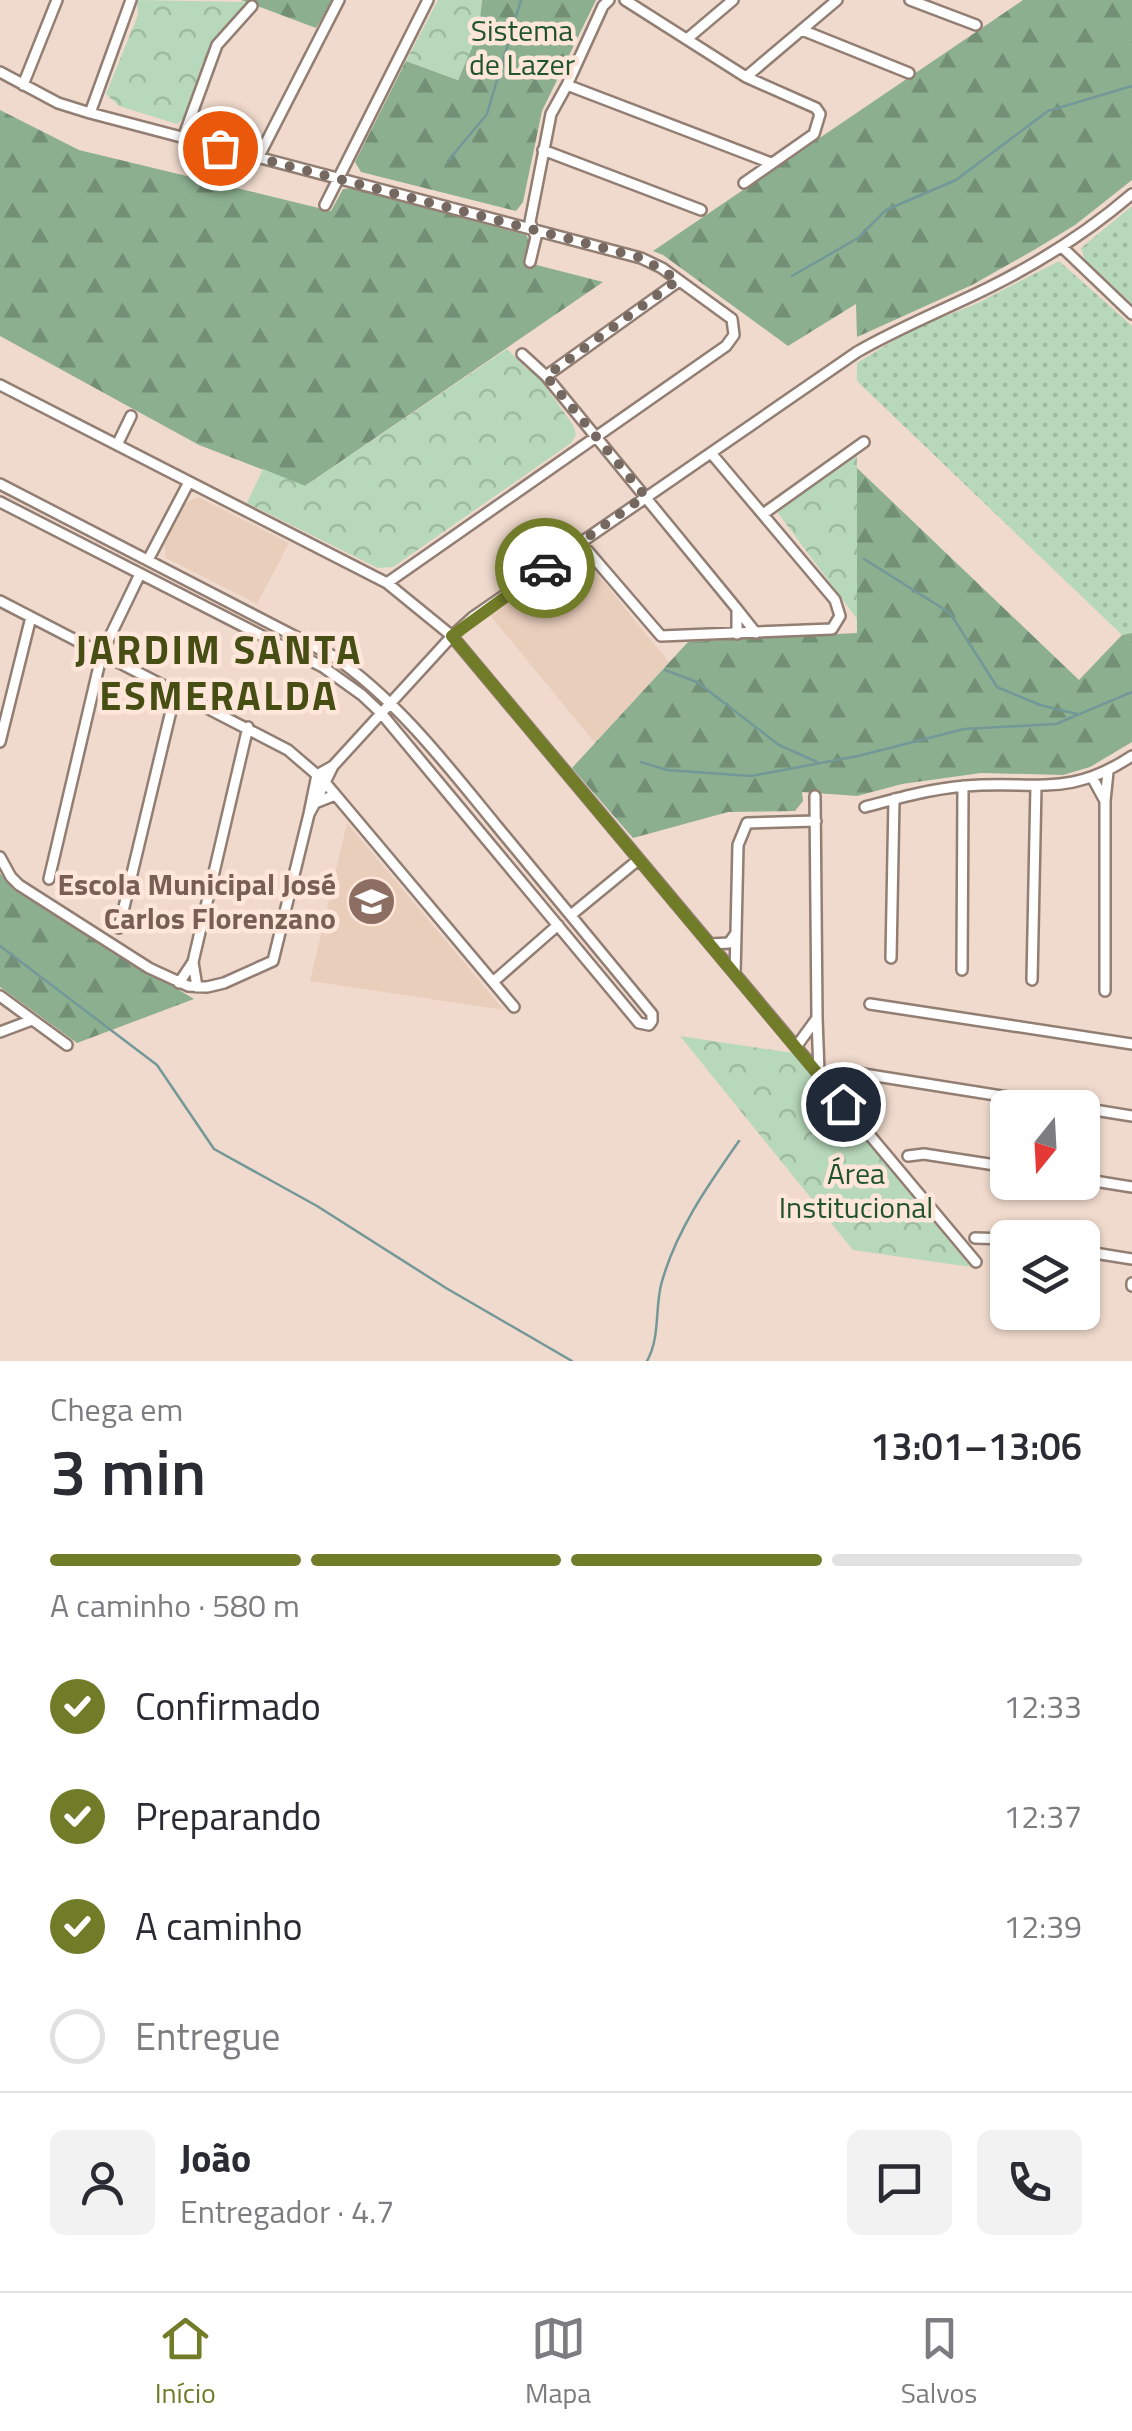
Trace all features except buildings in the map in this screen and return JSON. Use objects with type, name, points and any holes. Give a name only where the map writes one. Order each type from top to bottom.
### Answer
[{"type":"street","points":[[22,84],[56,0]]},
{"type":"street","points":[[90,113],[130,0]]},
{"type":"street","points":[[258,158],[339,0]]},
{"type":"street","points":[[325,206],[428,0]]},
{"type":"street","points":[[530,262],[536,237],[530,222],[551,114],[609,0]]},
{"type":"street","points":[[625,0],[746,78],[816,108],[821,121],[814,134],[744,184]]},
{"type":"street","points":[[686,40],[733,0]]},
{"type":"street","points":[[746,78],[837,0]]},
{"type":"street","points":[[910,0],[976,25]]},
{"type":"street","points":[[182,138],[216,45],[252,6]]},
{"type":"street","points":[[802,30],[910,73]]},
{"type":"street","points":[[0,72],[58,102],[90,113],[652,262],[727,314],[735,325],[733,339],[726,346],[387,583]]},
{"type":"street","points":[[568,86],[771,164]]},
{"type":"street","points":[[543,150],[700,210]]},
{"type":"street","points":[[0,857],[11,877],[110,942],[188,985],[224,983],[269,964],[275,957],[318,774],[332,766],[452,636],[645,496],[857,352],[1062,247],[1132,194]]},
{"type":"street","points":[[1062,247],[1132,314]]},
{"type":"street","points":[[546,376],[678,280]]},
{"type":"street","points":[[522,354],[546,376],[756,633]]},
{"type":"street","points":[[0,386],[387,583],[452,636],[976,1262]]},
{"type":"street","points":[[116,445],[132,416]]},
{"type":"street","points":[[764,514],[864,442]]},
{"type":"street","points":[[582,543],[661,636],[827,631],[836,626],[840,616],[835,600],[710,453]]},
{"type":"street","points":[[148,560],[189,482]]},
{"type":"street","points":[[0,484],[332,656],[392,702],[652,1014],[649,1025],[639,1023],[362,695],[323,667],[0,502]]},
{"type":"street","points":[[39,896],[49,879],[102,653],[140,574]]},
{"type":"street","points":[[0,600],[288,750],[318,774],[514,1007]]},
{"type":"street","points":[[737,609],[737,634]]},
{"type":"street","points":[[0,742],[31,617]]},
{"type":"street","points":[[110,942],[118,928],[176,690]]},
{"type":"street","points":[[188,985],[248,727]]},
{"type":"street","points":[[864,808],[894,798],[964,786],[1064,785],[1093,779],[1132,756]]},
{"type":"street","points":[[309,814],[332,766]]},
{"type":"street","points":[[1105,991],[1108,772]]},
{"type":"street","points":[[1093,779],[1106,801]]},
{"type":"street","points":[[962,970],[964,786]]},
{"type":"street","points":[[1032,980],[1036,786]]},
{"type":"street","points":[[315,802],[336,795]]},
{"type":"street","points":[[816,796],[819,1074]]},
{"type":"street","points":[[892,958],[894,798]]},
{"type":"street","points":[[735,974],[738,846],[746,823],[816,822]]},
{"type":"street","points":[[571,916],[638,860]]},
{"type":"street","points":[[493,982],[558,925]]},
{"type":"street","points":[[719,955],[736,933]]},
{"type":"street","points":[[710,944],[728,943]]},
{"type":"street","points":[[188,985],[193,962]]},
{"type":"street","points":[[0,996],[66,1045]]},
{"type":"street","points":[[870,1004],[1132,1044]]},
{"type":"street","points":[[798,1050],[817,1018]]},
{"type":"street","points":[[0,1032],[32,1020]]},
{"type":"street","points":[[798,1050],[812,1051],[817,1036]]},
{"type":"street","points":[[842,1075],[851,1072],[990,1094]]},
{"type":"street","points":[[1100,1111],[1132,1116]]},
{"type":"street","points":[[908,1156],[924,1154],[990,1164]]},
{"type":"street","points":[[1100,1182],[1132,1187]]},
{"type":"street","points":[[975,1238],[990,1239]]},
{"type":"street","points":[[1100,1254],[1132,1259]]},
{"type":"shaded area","points":[[198,497],[289,543],[257,604],[166,558],[164,545],[186,503]]},
{"type":"shaded area","points":[[578,555],[669,662],[595,743],[489,614]]},
{"type":"shaded area","name":"Escola Municipal José Carlos Florenzano","points":[[347,823],[504,1010],[310,981]]},
{"type":"green space","points":[[137,0],[247,2],[211,43],[184,118],[177,124],[119,106],[106,94],[138,15]]},
{"type":"green space","points":[[241,0],[333,0],[316,28]]},
{"type":"green space","points":[[438,0],[482,0],[478,33],[458,80],[406,61]]},
{"type":"green space","name":"Sistema de Lazer","points":[[482,0],[596,0],[542,111],[523,202],[516,211],[361,172],[355,162],[406,61],[458,80],[478,33]]},
{"type":"green space","points":[[1023,0],[1132,0],[1132,180],[1075,225],[972,285],[857,337],[856,304],[788,346],[653,251]]},
{"type":"green space","points":[[0,110],[79,150],[331,211],[343,189],[352,188],[526,235],[529,240],[525,262],[603,282],[305,486],[199,445],[0,336]]},
{"type":"green space","points":[[1132,206],[1132,304],[1085,260],[1081,248]]},
{"type":"green space","points":[[1059,261],[1132,326],[1132,633],[1122,635],[857,381],[857,363],[911,330],[978,303]]},
{"type":"green space","points":[[507,349],[528,370],[533,369],[576,435],[571,443],[393,567],[378,568],[247,503],[263,469],[305,486]]},
{"type":"green space","points":[[857,453],[857,619],[778,513]]},
{"type":"green space","points":[[857,468],[1079,680],[1122,635],[1132,633],[1132,742],[1090,767],[1063,775],[981,773],[902,784],[857,796],[802,792],[803,801],[795,811],[728,812],[633,838],[572,768],[688,642],[857,633]]},
{"type":"green space","points":[[0,873],[14,890],[194,999],[77,1043],[0,987]]},
{"type":"green space","name":"Área Institucional","points":[[680,1036],[793,1053],[971,1267],[853,1250]]},
{"type":"waterway","points":[[448,161],[487,114],[521,0]]},
{"type":"waterway","points":[[792,276],[858,238],[886,210],[956,180],[1048,111],[1132,86]]},
{"type":"waterway","points":[[864,559],[950,613],[997,687],[1040,705],[1077,714]]},
{"type":"waterway","points":[[665,670],[697,682],[779,745],[817,762]]},
{"type":"waterway","points":[[641,762],[667,770],[751,776],[858,756],[964,729],[1056,724],[1132,692]]},
{"type":"waterway","points":[[0,946],[157,1065],[214,1149],[317,1206],[446,1288],[572,1361]]},
{"type":"waterway","points":[[647,1361],[654,1343],[667,1265],[704,1192],[739,1141]]},
{"type":"way so far","points":[[220,148],[642,258],[678,280],[546,376],[645,496],[545,568]]},
{"type":"place","name":"Escola Municipal José Carlos Florenzano","points":[[371,902]]},
{"type":"district","name":"JARDIM SANTA ESMERALDA","points":[[219,673]]},
{"type":"route","points":[[545,568],[452,636],[843,1104]]}]
